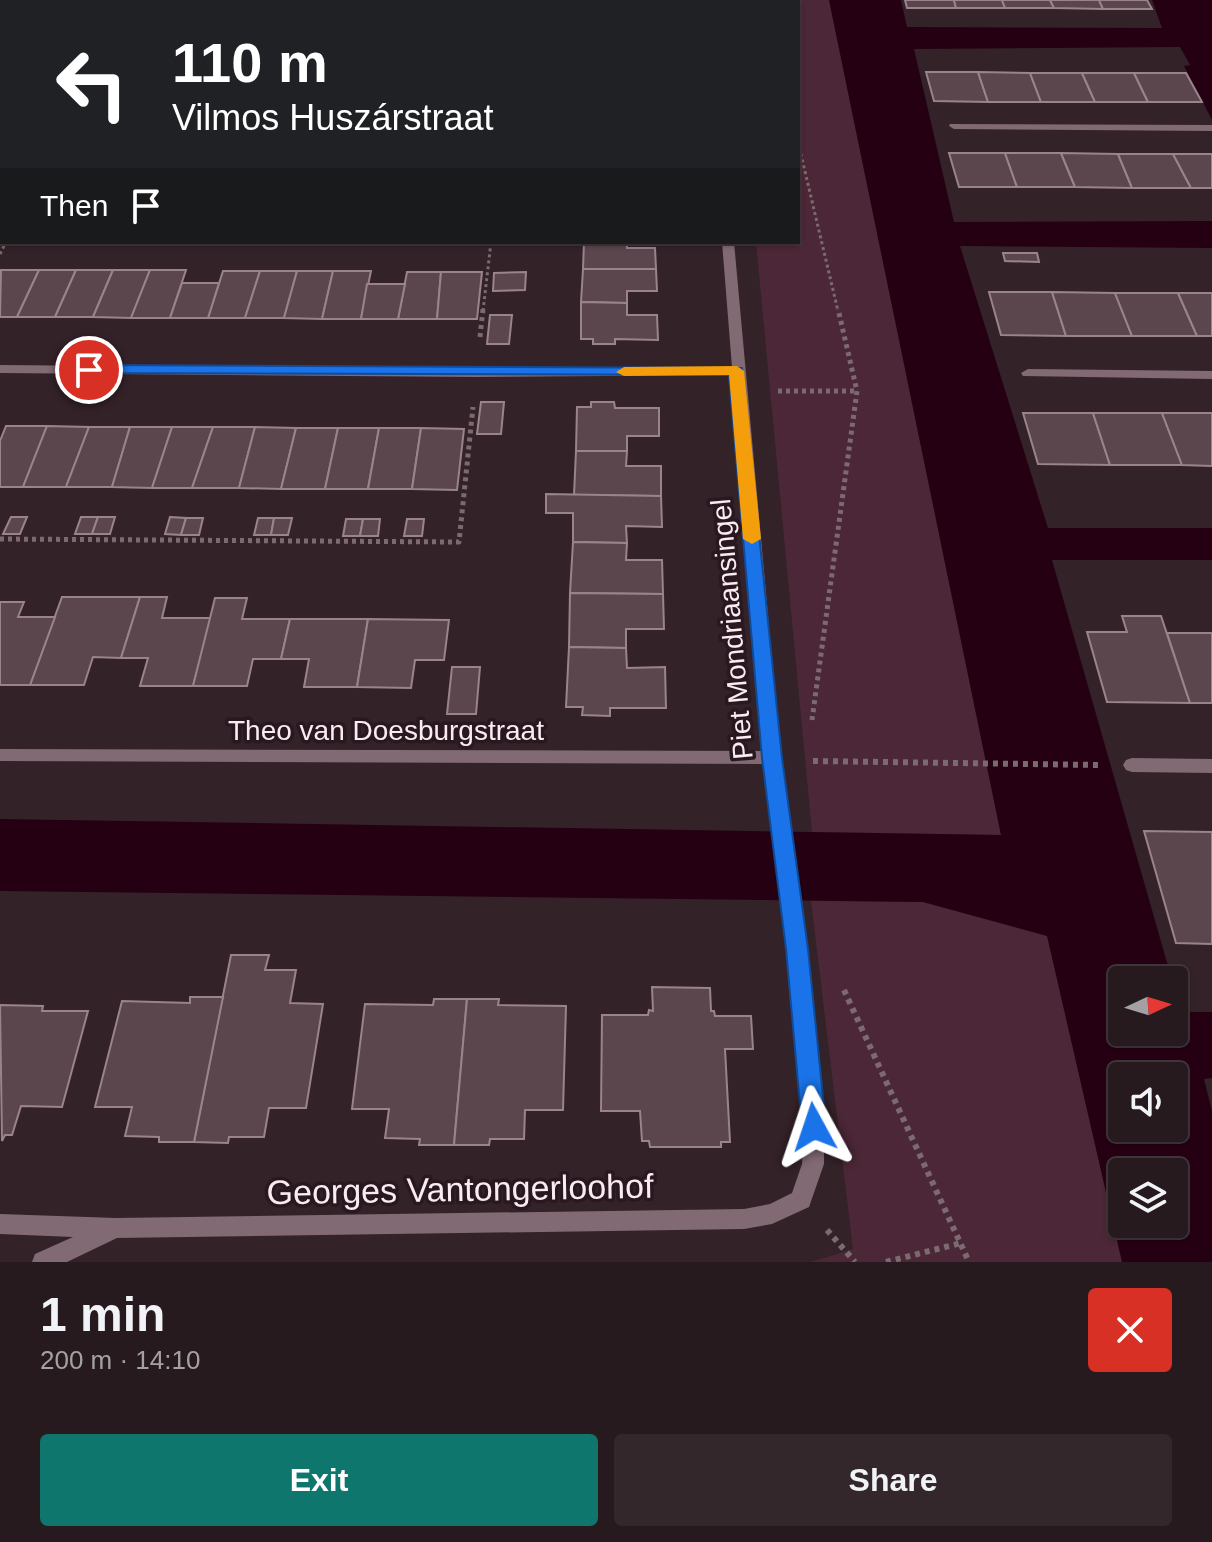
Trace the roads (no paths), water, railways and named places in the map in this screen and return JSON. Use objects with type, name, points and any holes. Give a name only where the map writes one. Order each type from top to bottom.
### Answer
[{"type":"street","points":[[954,126],[1211,128]]},
{"type":"street","name":"Piet Mondriaansingel","points":[[728,244],[738,391],[772,758],[814,1127],[813,1164],[801,1200]]},
{"type":"street","points":[[0,369],[476,373],[737,371]]},
{"type":"street","points":[[1028,373],[1212,375]]},
{"type":"street","name":"Theo van Doesburgstraat","points":[[0,755],[772,758]]},
{"type":"street","points":[[1132,765],[1212,766]]},
{"type":"street","name":"Georges Vantongerloohof","points":[[0,1224],[116,1228],[744,1219],[772,1214],[801,1200]]},
{"type":"street","name":"Georges Vantongerloohof","points":[[43,1262],[116,1228]]}]
